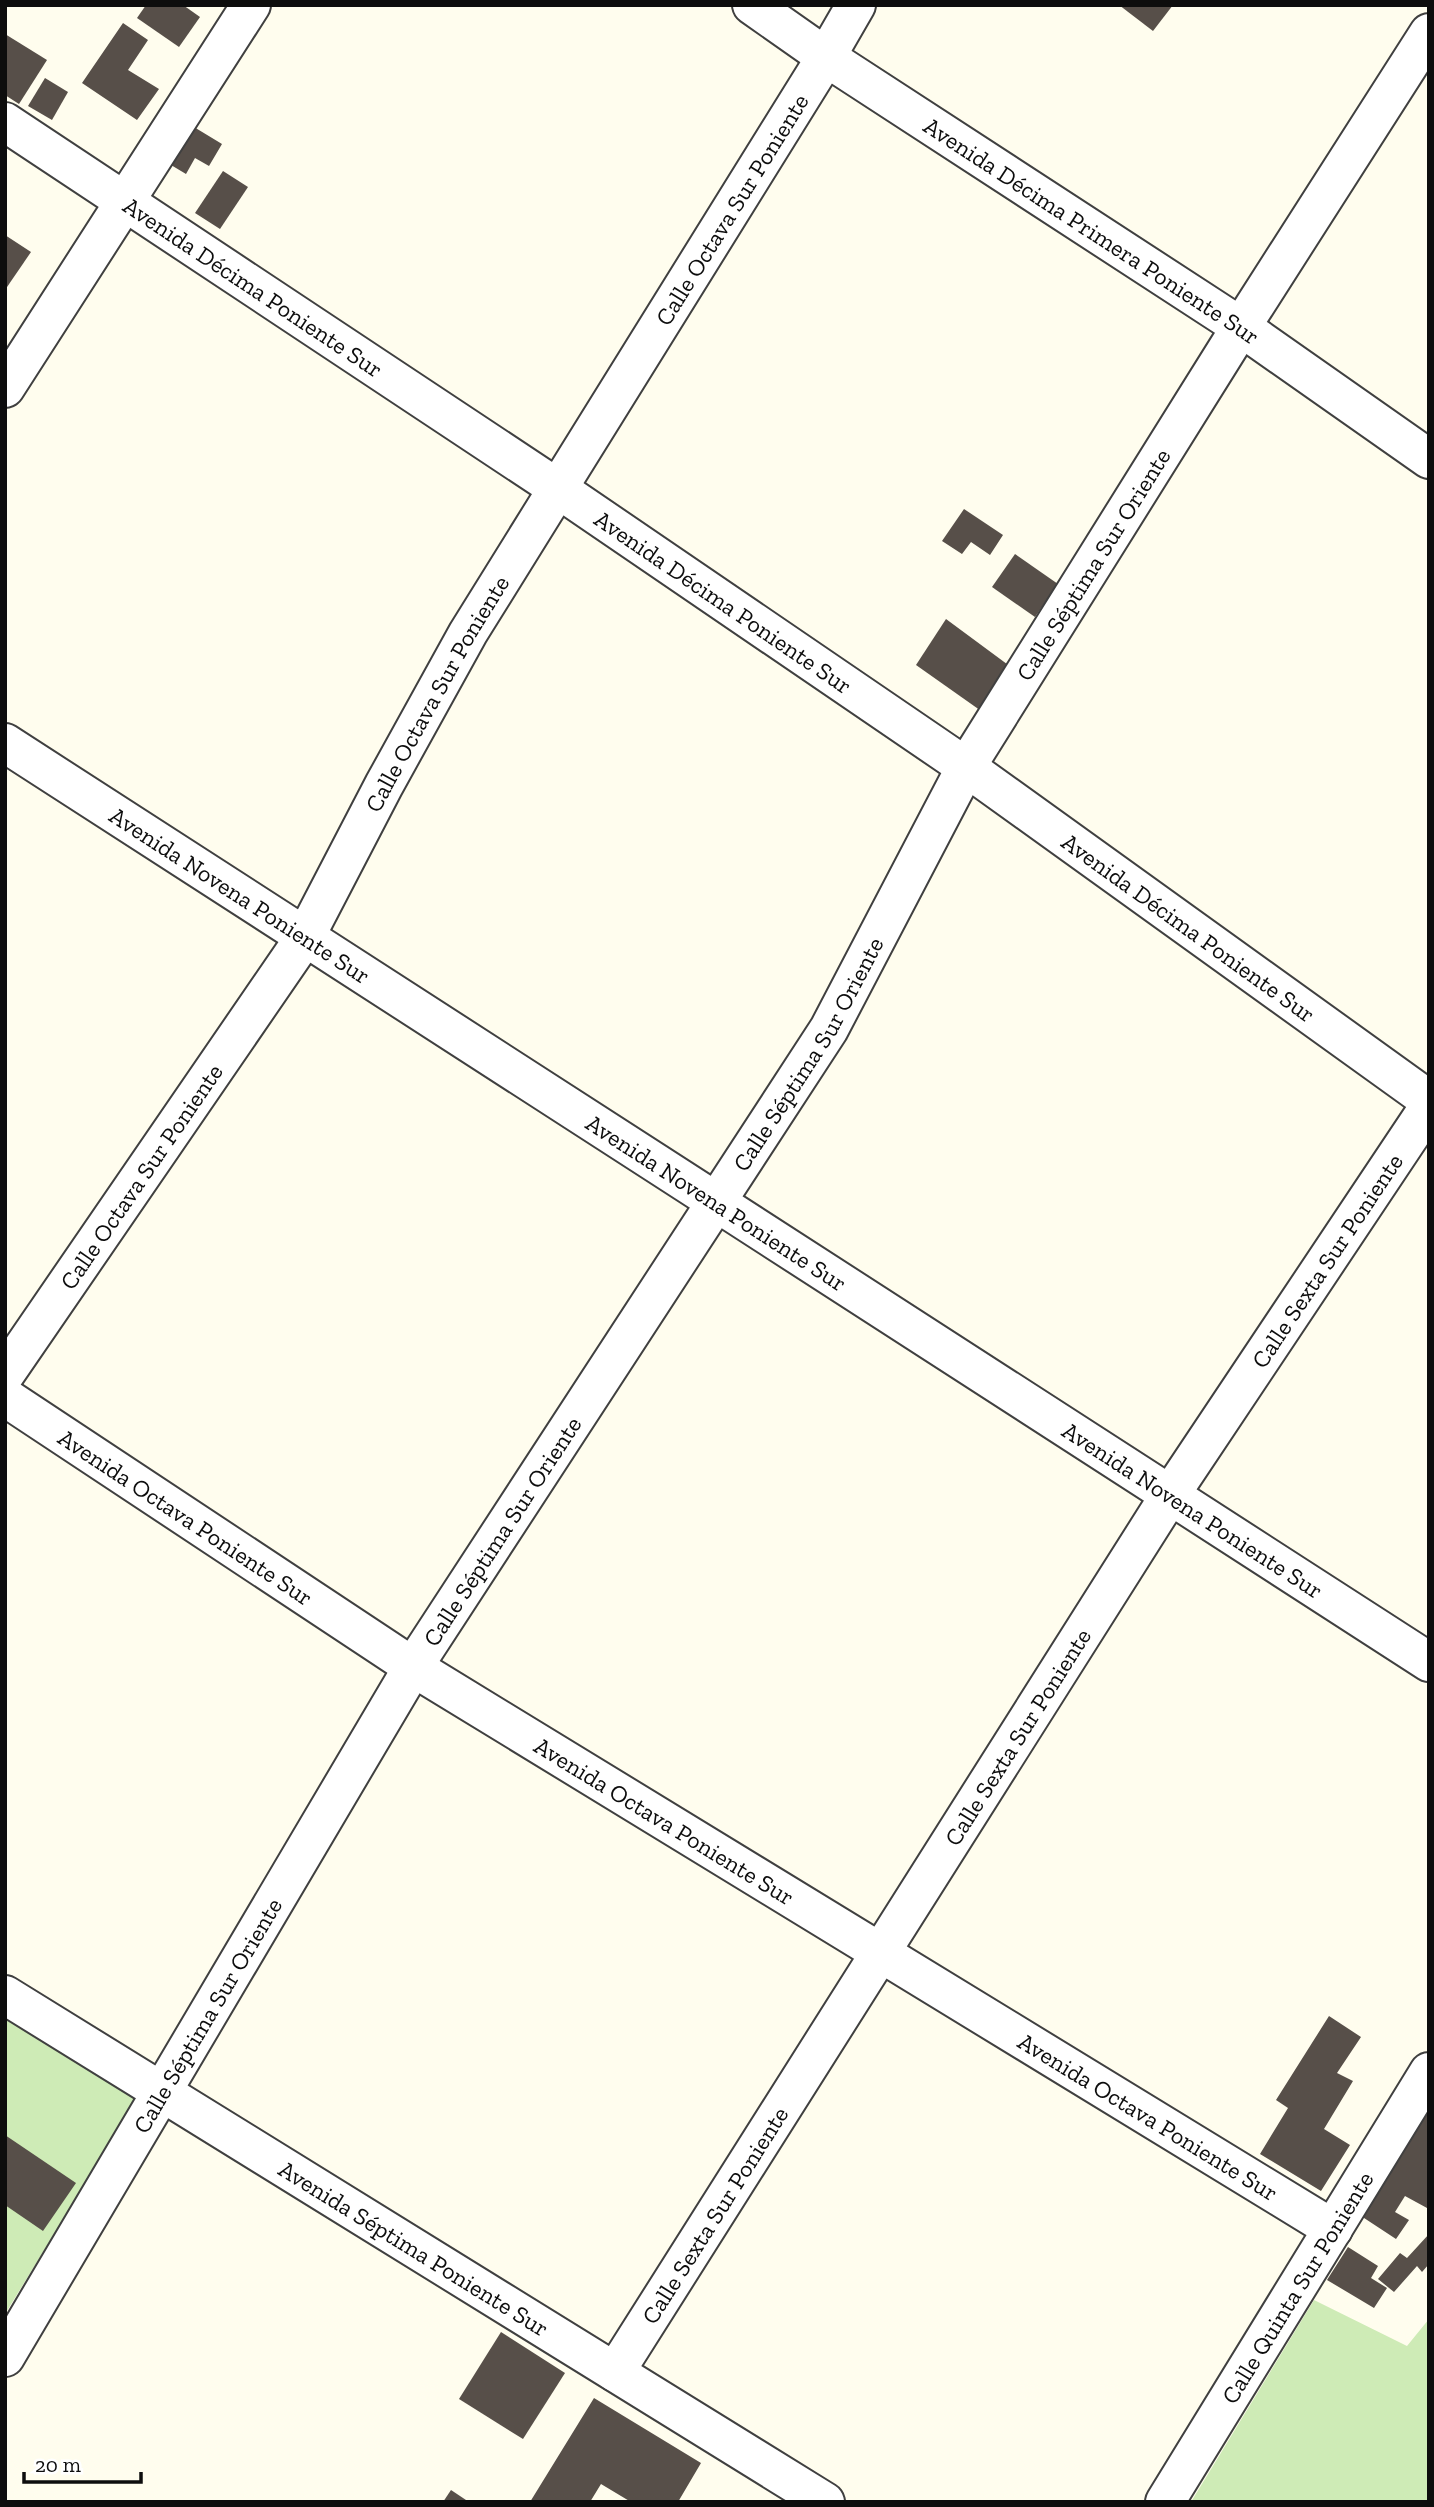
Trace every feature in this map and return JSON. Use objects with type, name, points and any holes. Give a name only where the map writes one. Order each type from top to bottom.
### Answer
[{"type":"street","points":[[5,388],[251,5]]},
{"type":"street","name":"Avenida Décima Primera Poniente Sur","points":[[752,5],[826,57],[1241,327],[1429,459]]},
{"type":"street","name":"Calle Octava Sur Poniente","points":[[5,1374],[305,937],[384,785],[468,633],[856,5]]},
{"type":"street","name":"Calle Séptima Sur Oriente","points":[[5,2357],[413,1667],[829,1029],[967,767],[1241,327],[1429,33]]},
{"type":"street","name":"Avenida Décima Poniente Sur","points":[[5,122],[558,488],[967,767],[1429,1100]]},
{"type":"street","name":"Avenida Novena Poniente Sur","points":[[5,743],[1429,1662]]},
{"type":"street","name":"Calle Sexta Sur Poniente","points":[[615,2372],[1170,1495],[1429,1107]]},
{"type":"street","name":"Avenida Octava Poniente Sur","points":[[5,1397],[413,1667],[1332,2229]]},
{"type":"street","name":"Avenida Séptima Poniente Sur","points":[[5,1995],[825,2502]]},
{"type":"street","name":"Calle Quinta Sur Poniente","points":[[1165,2502],[1429,2072]]},
{"type":"green space","points":[[5,2016],[137,2099],[5,2314]]},
{"type":"green space","points":[[1314,2300],[1407,2346],[1429,2319],[1429,2502],[1191,2502]]},
{"type":"building","points":[[146,5],[183,5],[200,17],[179,47],[137,18]]},
{"type":"building","points":[[1119,5],[1173,5],[1153,31]]},
{"type":"building","points":[[123,23],[148,40],[128,70],[159,89],[137,120],[82,83]]},
{"type":"building","points":[[5,34],[47,60],[19,104],[5,95]]},
{"type":"building","points":[[45,78],[68,92],[52,120],[28,106]]},
{"type":"building","points":[[189,124],[222,144],[209,166],[195,158],[186,174],[166,162]]},
{"type":"building","points":[[223,171],[248,187],[220,229],[195,213]]},
{"type":"building","points":[[5,235],[31,252],[5,290]]},
{"type":"building","points":[[964,509],[1003,535],[990,555],[971,542],[962,554],[942,541]]},
{"type":"building","points":[[1015,554],[1058,584],[1035,617],[992,587]]},
{"type":"building","points":[[946,619],[1015,670],[984,713],[916,665]]},
{"type":"building","points":[[1329,2016],[1361,2037],[1337,2073],[1353,2081],[1324,2129],[1350,2145],[1321,2191],[1260,2154],[1288,2108],[1276,2100]]},
{"type":"building","points":[[1429,2102],[1429,2205],[1427,2208],[1405,2196],[1395,2212],[1409,2220],[1396,2239],[1361,2216]]},
{"type":"building","points":[[5,2135],[76,2183],[43,2231],[5,2205]]},
{"type":"building","points":[[1429,2234],[1429,2264],[1422,2272],[1417,2266],[1394,2292],[1378,2279],[1400,2253],[1407,2258]]},
{"type":"building","points":[[1348,2247],[1378,2266],[1371,2278],[1387,2288],[1374,2308],[1327,2280]]},
{"type":"building","points":[[501,2332],[565,2373],[523,2439],[459,2399]]},
{"type":"building","points":[[594,2398],[701,2463],[678,2502],[631,2502],[601,2484],[590,2502],[530,2502]]},
{"type":"building","points":[[451,2490],[469,2502],[443,2502]]}]
